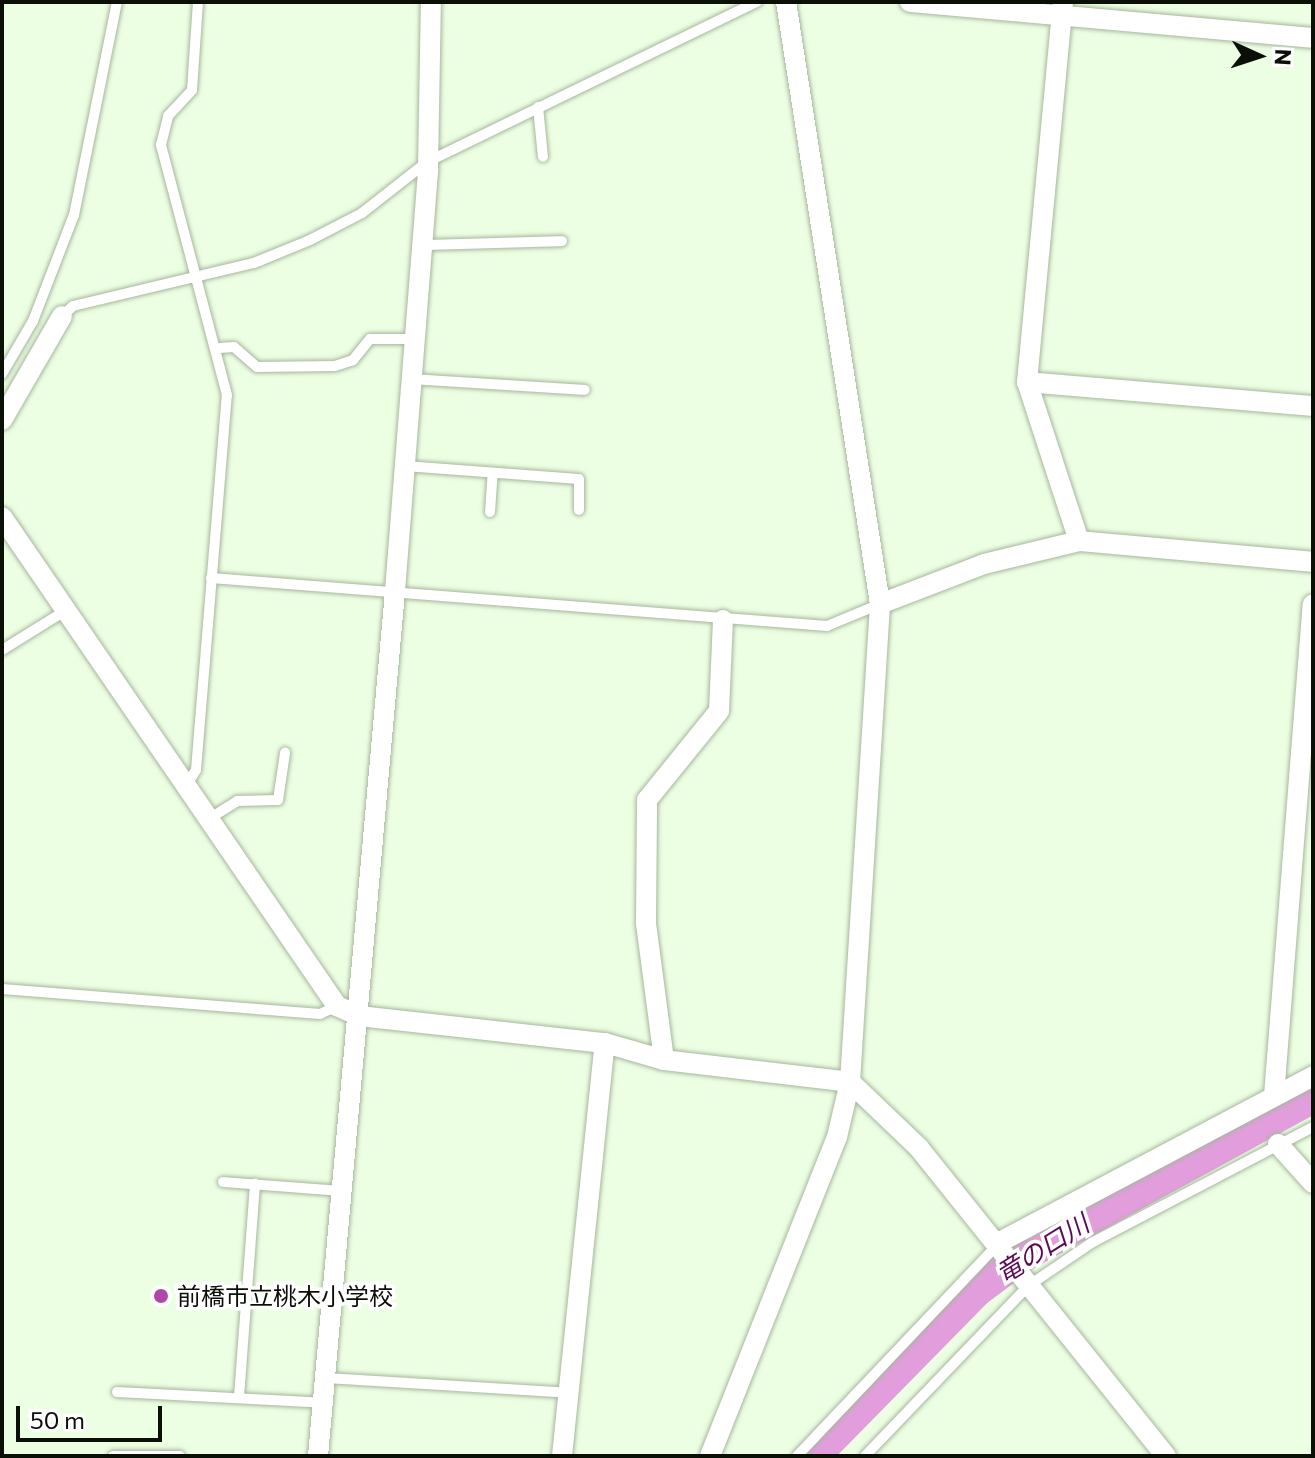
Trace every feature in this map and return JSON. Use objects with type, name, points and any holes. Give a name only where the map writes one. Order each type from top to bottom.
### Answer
[{"type":"street","points":[[318,1456],[351,1031],[359,1016],[412,379],[427,162],[431,2]]},
{"type":"street","points":[[710,1456],[837,1137],[850,1082],[880,604],[786,2]]},
{"type":"street","points":[[910,2],[1062,10],[1313,38]]},
{"type":"street","points":[[1062,10],[1027,382],[1079,541]]},
{"type":"street","points":[[2,420],[62,316]]},
{"type":"street","points":[[1027,382],[1313,406]]},
{"type":"street","points":[[2,517],[337,1006],[359,1016],[605,1043],[664,1060],[850,1082],[919,1148],[1166,1456]]},
{"type":"street","points":[[880,604],[984,564],[1079,541],[1313,562]]},
{"type":"street","points":[[1274,1096],[1313,605]]},
{"type":"street","points":[[664,1060],[646,923],[647,800],[719,711],[723,620]]},
{"type":"street","points":[[562,1456],[605,1043]]},
{"type":"street","points":[[998,1243],[1313,1076]]},
{"type":"street","points":[[1278,1144],[1313,1183]]},
{"type":"lane","points":[[2,374],[33,321],[74,215],[117,2]]},
{"type":"lane","points":[[185,787],[196,770],[227,395],[219,348],[196,278],[161,145],[168,116],[192,90],[198,2]]},
{"type":"lane","points":[[62,316],[73,306],[196,278],[333,229],[427,162],[757,2]]},
{"type":"lane","points":[[538,107],[543,157]]},
{"type":"lane","points":[[422,245],[562,241]]},
{"type":"lane","points":[[219,348],[234,347],[257,367],[335,366],[353,360],[370,339],[414,339]]},
{"type":"lane","points":[[412,379],[585,390]]},
{"type":"lane","points":[[405,466],[579,479],[579,510]]},
{"type":"lane","points":[[490,512],[493,473]]},
{"type":"lane","points":[[211,578],[827,626],[880,604]]},
{"type":"lane","points":[[2,650],[65,611]]},
{"type":"lane","points":[[207,820],[237,801],[278,800],[285,753]]},
{"type":"lane","points":[[2,989],[320,1014],[337,1006]]},
{"type":"lane","points":[[865,1456],[1028,1286],[1093,1242],[1313,1127]]},
{"type":"lane","points":[[223,1182],[340,1191]]},
{"type":"lane","points":[[239,1397],[255,1184]]},
{"type":"lane","points":[[797,1456],[998,1243]]},
{"type":"lane","points":[[326,1378],[569,1393]]},
{"type":"lane","points":[[117,1392],[324,1403]]},
{"type":"lane","points":[[113,1456],[180,1456]]},
{"type":"waterway","name":"竜の口川","points":[[813,1456],[976,1290],[1026,1253],[1313,1096]]},
{"type":"place","name":"前橋市立桃木小学校","points":[[161,1296]]}]
